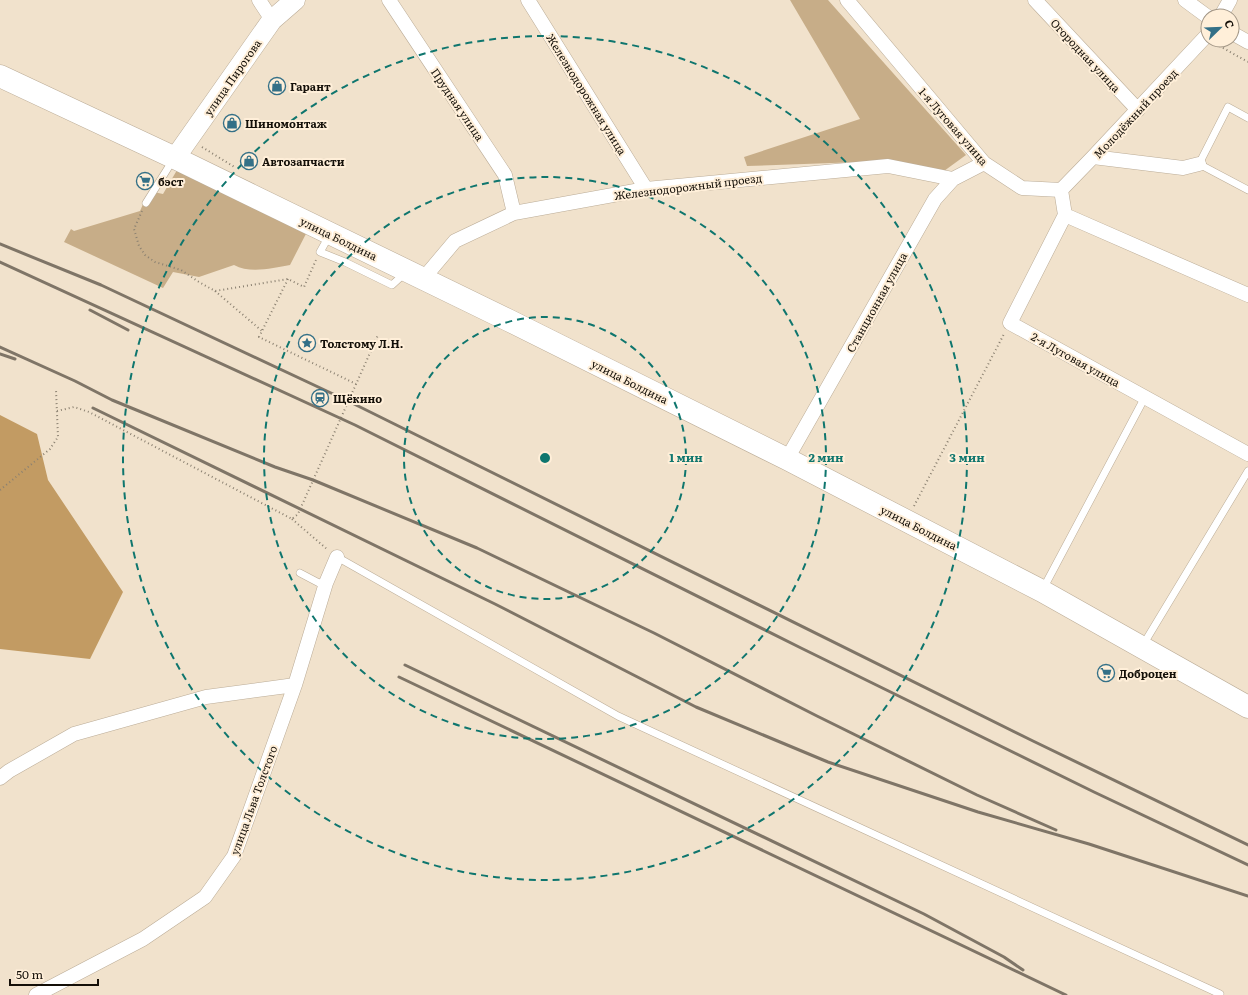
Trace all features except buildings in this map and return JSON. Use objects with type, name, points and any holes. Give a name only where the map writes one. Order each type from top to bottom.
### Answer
[{"type":"main road","name":"улица Болдина","points":[[0,76],[175,158],[325,243],[415,275],[787,459],[1042,590],[1248,707]]},
{"type":"street","points":[[259,0],[272,20]]},
{"type":"street","name":"улица Пирогова","points":[[175,158],[272,20],[295,0]]},
{"type":"street","name":"Прудная улица","points":[[389,0],[505,175],[514,213]]},
{"type":"street","name":"Железнодорожная улица","points":[[528,0],[646,189]]},
{"type":"street","name":"1-я Луговая улица","points":[[847,0],[984,163],[1022,188],[1061,190]]},
{"type":"street","name":"Огородная улица","points":[[1035,0],[1138,110]]},
{"type":"street","points":[[1186,0],[1200,11]]},
{"type":"street","name":"Молодёжный проезд","points":[[1061,190],[1138,110],[1203,48]]},
{"type":"street","points":[[1093,157],[1183,168],[1199,164]]},
{"type":"street","name":"Станционная улица","points":[[787,459],[935,199],[953,179],[984,163]]},
{"type":"street","name":"Железнодорожный проезд","points":[[415,275],[455,240],[514,213],[646,189],[888,166],[953,179]]},
{"type":"street","points":[[1010,323],[1065,215],[1061,190]]},
{"type":"street","points":[[1065,215],[1248,295]]},
{"type":"street","name":"2-я Луговая улица","points":[[1010,323],[1248,454]]},
{"type":"street","name":"улица Льва Толстого","points":[[36,995],[143,939],[205,897],[234,856],[295,685],[326,583],[337,557]]},
{"type":"street","points":[[0,778],[9,771],[74,734],[206,697],[295,685]]},
{"type":"lane","points":[[1248,118],[1228,107],[1199,164],[1248,190]]},
{"type":"lane","points":[[146,203],[175,158]]},
{"type":"lane","points":[[1042,590],[1145,397]]},
{"type":"lane","points":[[1142,647],[1248,471]]},
{"type":"lane","points":[[337,557],[618,716],[1220,994]]},
{"type":"lane","points":[[300,573],[319,583],[326,583]]},
{"type":"path","points":[[1226,48],[1248,62]]},
{"type":"path","points":[[196,143],[241,171]]},
{"type":"path","points":[[146,203],[134,229],[139,246],[145,255],[155,262],[181,270],[215,291],[262,331]]},
{"type":"path","points":[[215,291],[288,279],[304,287],[325,243]]},
{"type":"path","points":[[288,279],[259,337],[356,384]]},
{"type":"path","points":[[907,520],[1010,323]]},
{"type":"path","points":[[292,519],[298,514],[378,334]]},
{"type":"path","points":[[0,490],[50,449],[58,437],[56,390]]},
{"type":"path","points":[[57,411],[74,408],[89,412],[292,519],[337,557]]},
{"type":"shaded area","points":[[790,0],[828,0],[966,155],[944,171],[888,161],[747,166],[744,157],[860,119]]},
{"type":"shaded area","points":[[180,165],[310,226],[290,265],[254,270],[240,268],[234,265],[199,277],[173,272],[163,288],[64,242],[71,229],[74,231],[140,211],[149,191],[163,194]]},
{"type":"shaded area","points":[[0,415],[37,434],[48,480],[123,592],[90,659],[0,649]]},
{"type":"railway","points":[[0,244],[101,285],[348,401],[1033,741],[1248,845]]},
{"type":"railway","points":[[0,262],[355,425],[801,648],[1094,792],[1248,865]]},
{"type":"railway","points":[[90,310],[128,330]]},
{"type":"railway","points":[[0,347],[75,381],[112,400],[275,467],[313,480],[477,548],[654,633],[977,795],[1056,830]]},
{"type":"railway","points":[[0,354],[15,359]]},
{"type":"railway","points":[[93,408],[495,604],[696,707],[828,762],[978,812],[1089,844],[1248,896]]},
{"type":"railway","points":[[405,665],[924,914],[1004,957],[1023,970]]},
{"type":"railway","points":[[399,677],[1066,995]]},
{"type":"place","name":"Гарант","points":[[277,86]]},
{"type":"place","name":"Шиномонтаж","points":[[232,123]]},
{"type":"place","name":"Автозапчасти","points":[[249,161]]},
{"type":"place","name":"бэст","points":[[145,181]]},
{"type":"place","name":"Толстому Л.Н.","points":[[307,343]]},
{"type":"place","name":"Щёкино","points":[[320,398]]},
{"type":"place","name":"Доброцен","points":[[1106,673]]}]
